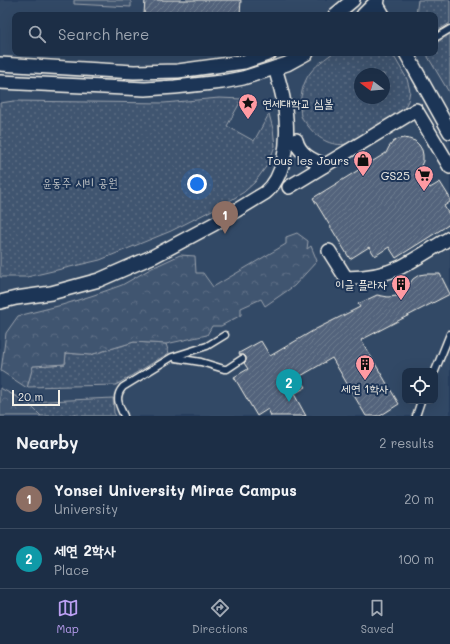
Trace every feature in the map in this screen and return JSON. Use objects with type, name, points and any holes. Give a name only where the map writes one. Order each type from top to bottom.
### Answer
[{"type":"street","points":[[339,12],[353,0]]},
{"type":"street","points":[[365,12],[377,2],[382,12]]},
{"type":"street","points":[[0,64],[134,72],[178,71],[244,62],[261,56]]},
{"type":"street","points":[[0,82],[145,89],[175,87],[222,82],[243,78],[287,64],[302,56]]},
{"type":"street","points":[[409,56],[450,132]]},
{"type":"street","points":[[0,302],[51,293],[99,280],[154,256],[214,224],[270,189],[279,175],[287,137],[284,101],[275,68]]},
{"type":"street","points":[[289,187],[416,110],[450,167]]},
{"type":"street","points":[[296,140],[300,149],[306,156],[325,165]]},
{"type":"street","points":[[329,251],[346,278],[359,278],[383,273],[401,267],[450,238]]},
{"type":"lane","points":[[438,36],[450,29]]},
{"type":"lane","points":[[436,368],[450,334]]},
{"type":"lane","points":[[124,416],[118,400],[118,395],[119,391],[127,384],[172,357],[207,346],[225,335]]},
{"type":"lane","points":[[172,357],[201,362],[224,369],[242,359]]},
{"type":"lane","points":[[416,416],[420,404]]},
{"type":"shaded area","points":[[0,0],[450,0],[450,416],[0,416]]},
{"type":"green space","points":[[74,0],[131,0],[131,7],[74,4]]},
{"type":"green space","points":[[418,0],[450,0],[450,23],[438,30],[438,12],[416,12]]},
{"type":"green space","points":[[450,34],[450,94],[428,57],[438,56],[438,42]]},
{"type":"green space","points":[[329,56],[394,56],[407,79],[410,91],[408,101],[401,114],[351,143],[332,144],[322,139],[312,131],[301,116],[301,94],[310,73]]},
{"type":"green space","name":"윤동주 시비 공원","points":[[219,98],[242,99],[227,126],[254,141],[269,114],[273,129],[275,146],[268,164],[255,182],[244,192],[228,202],[171,231],[100,260],[27,277],[0,277],[0,103],[14,101],[164,103]]},
{"type":"green space","points":[[297,233],[308,241],[307,249],[311,246],[317,261],[294,286],[265,306],[261,299],[241,308],[241,315],[221,326],[212,326],[207,335],[166,344],[134,342],[90,355],[66,353],[65,364],[33,366],[27,388],[1,371],[6,333],[18,316],[62,305],[122,285],[152,268],[180,255],[195,256],[196,273],[203,273],[213,287],[286,244],[286,237]]},
{"type":"green space","points":[[134,342],[166,344],[169,353],[116,385],[27,387],[33,366],[65,364],[66,353],[90,355]]},
{"type":"green space","points":[[0,388],[27,402],[41,416],[0,416]]},
{"type":"green space","points":[[113,398],[114,413],[116,416],[78,416],[75,414],[66,416],[41,416],[27,402]]},
{"type":"building","points":[[145,0],[241,0],[240,12],[144,12]]},
{"type":"building","points":[[404,138],[415,141],[422,150],[423,161],[419,170],[430,188],[440,182],[450,198],[450,202],[444,206],[450,216],[450,224],[396,258],[389,247],[375,256],[369,247],[350,259],[313,198],[386,153],[393,142]]},
{"type":"building","points":[[440,274],[450,294],[361,340],[399,404],[380,416],[366,416],[332,358],[299,377],[306,387],[294,394],[306,416],[271,416],[268,409],[257,416],[234,377],[248,369],[244,363],[246,361],[246,357],[244,355],[240,355],[239,353],[261,341],[270,356],[316,329],[360,307],[358,304],[377,295],[388,297],[397,296],[404,292],[413,279],[419,275]]},
{"type":"place","name":"연세대학교 심볼","points":[[248,120]]},
{"type":"place","name":"Tous les Jours","points":[[363,177]]},
{"type":"place","name":"GS25","points":[[424,192]]},
{"type":"place","name":"Yonsei University Mirae Campus","points":[[225,234]]},
{"type":"place","name":"이글 플라자","points":[[401,301]]},
{"type":"place","name":"세연 1학사","points":[[365,381]]},
{"type":"place","name":"세연 2학사","points":[[289,402]]}]
